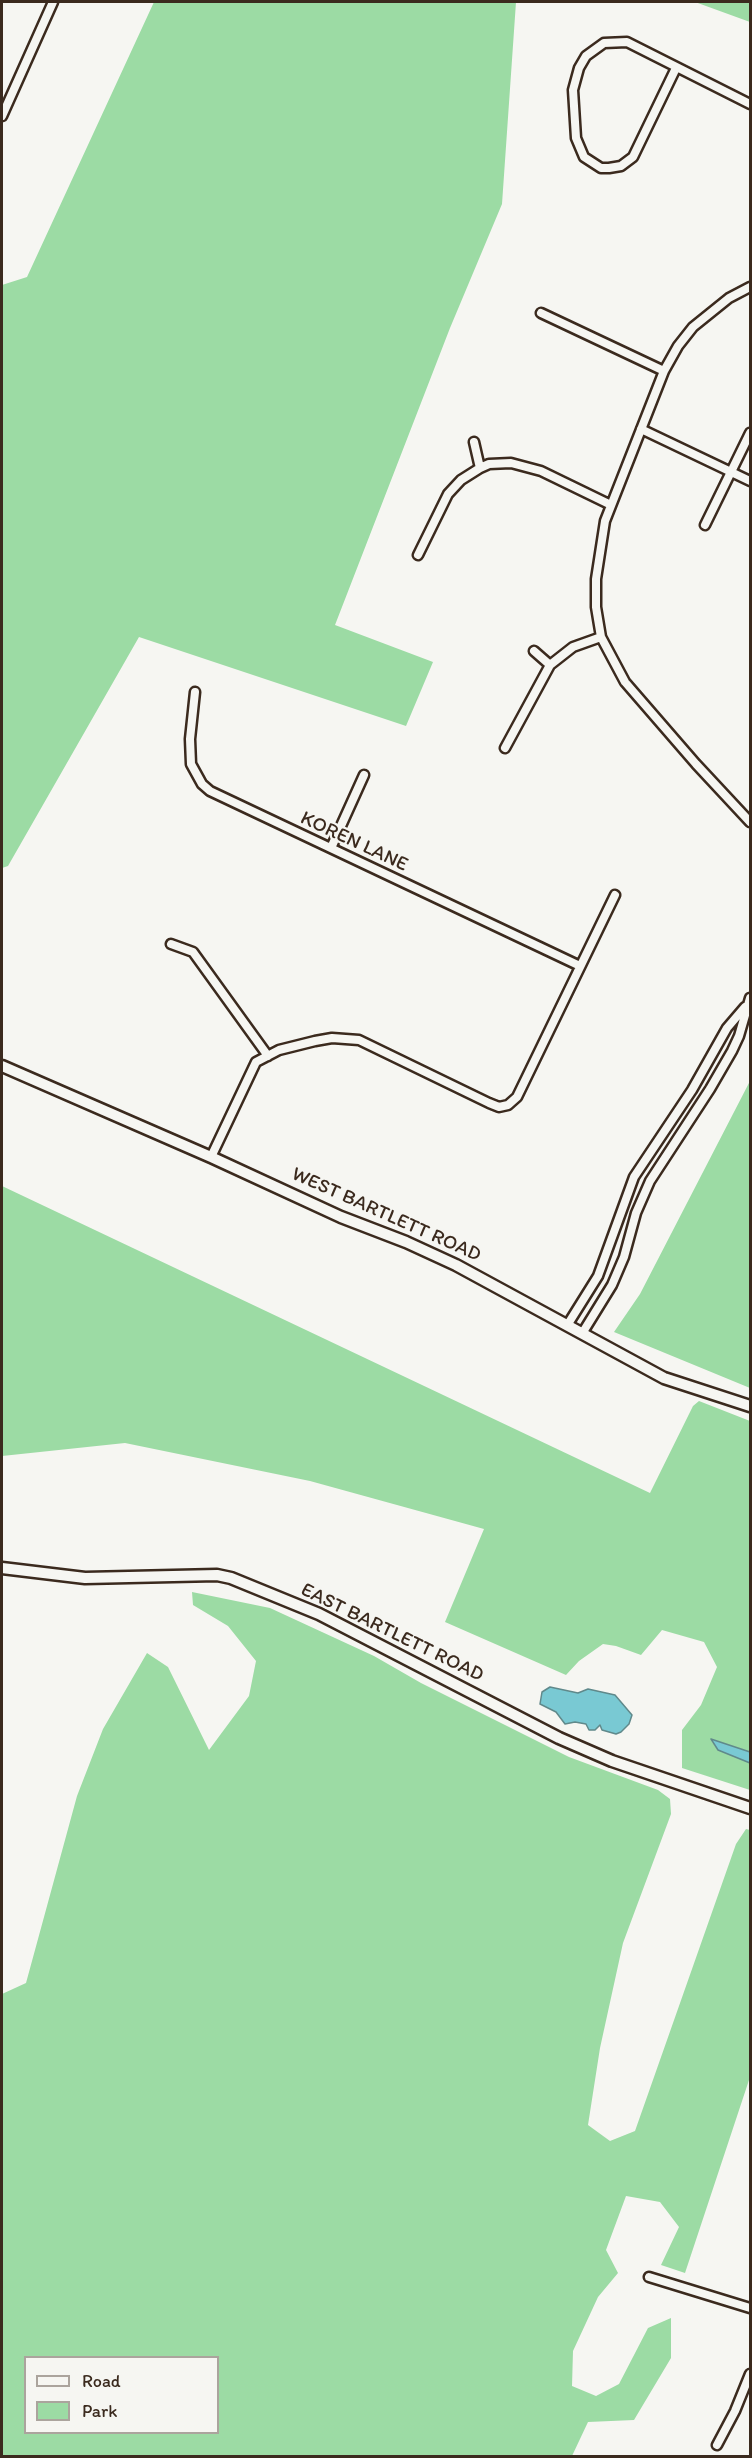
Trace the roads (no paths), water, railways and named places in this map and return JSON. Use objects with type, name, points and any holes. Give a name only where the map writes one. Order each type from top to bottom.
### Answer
[{"type":"street","points":[[2,116],[53,2]]},
{"type":"street","points":[[676,68],[633,157],[621,165],[609,168],[601,168],[584,157],[576,138],[573,90],[579,68],[586,56],[604,43],[627,42],[750,104]]},
{"type":"street","points":[[750,287],[729,298],[693,327],[678,346],[664,371],[611,505],[600,543],[596,579],[596,607],[601,637],[625,682],[696,764],[750,820]]},
{"type":"street","points":[[541,313],[664,371]]},
{"type":"street","points":[[641,429],[750,481]]},
{"type":"street","points":[[705,525],[750,432]]},
{"type":"street","points":[[474,442],[480,468]]},
{"type":"street","points":[[418,555],[448,494],[461,480],[489,464],[511,463],[541,471],[611,505]]},
{"type":"street","points":[[505,748],[550,665],[573,647],[601,637]]},
{"type":"street","points":[[534,651],[550,665]]},
{"type":"street","name":"KOREN LANE","points":[[195,692],[190,764],[202,784],[210,791],[248,811],[580,966]]},
{"type":"street","points":[[331,848],[364,775]]},
{"type":"street","points":[[211,1157],[256,1062],[279,1050],[332,1038],[359,1040],[498,1107],[508,1105],[517,1097],[615,895]]},
{"type":"street","points":[[171,944],[193,952],[268,1056]]},
{"type":"street","points":[[568,1324],[598,1276],[634,1177],[692,1090],[727,1028],[749,1001]]},
{"type":"street","points":[[583,1332],[612,1285],[624,1257],[636,1213],[650,1181],[732,1051],[740,1036],[749,1001]]},
{"type":"street","points":[[718,1043],[732,1051]]},
{"type":"street","name":"WEST BARTLETT ROAD","points":[[2,1066],[211,1157],[341,1217],[406,1242],[568,1324],[664,1378],[750,1406]]},
{"type":"street","points":[[598,1276],[612,1285]]},
{"type":"street","name":"EAST BARTLETT ROAD","points":[[2,1568],[85,1578],[217,1575],[231,1578],[319,1614],[559,1738],[612,1761],[750,1808]]},
{"type":"street","points":[[649,2277],[750,2308]]},
{"type":"street","points":[[717,2445],[735,2411],[750,2374]]},
{"type":"water","points":[[550,1687],[578,1693],[588,1689],[615,1695],[632,1715],[629,1724],[616,1734],[602,1730],[600,1725],[595,1730],[589,1730],[586,1724],[575,1722],[565,1724],[556,1712],[540,1704],[542,1692]]},
{"type":"water","points":[[711,1739],[750,1752],[750,1763],[718,1750]]}]
